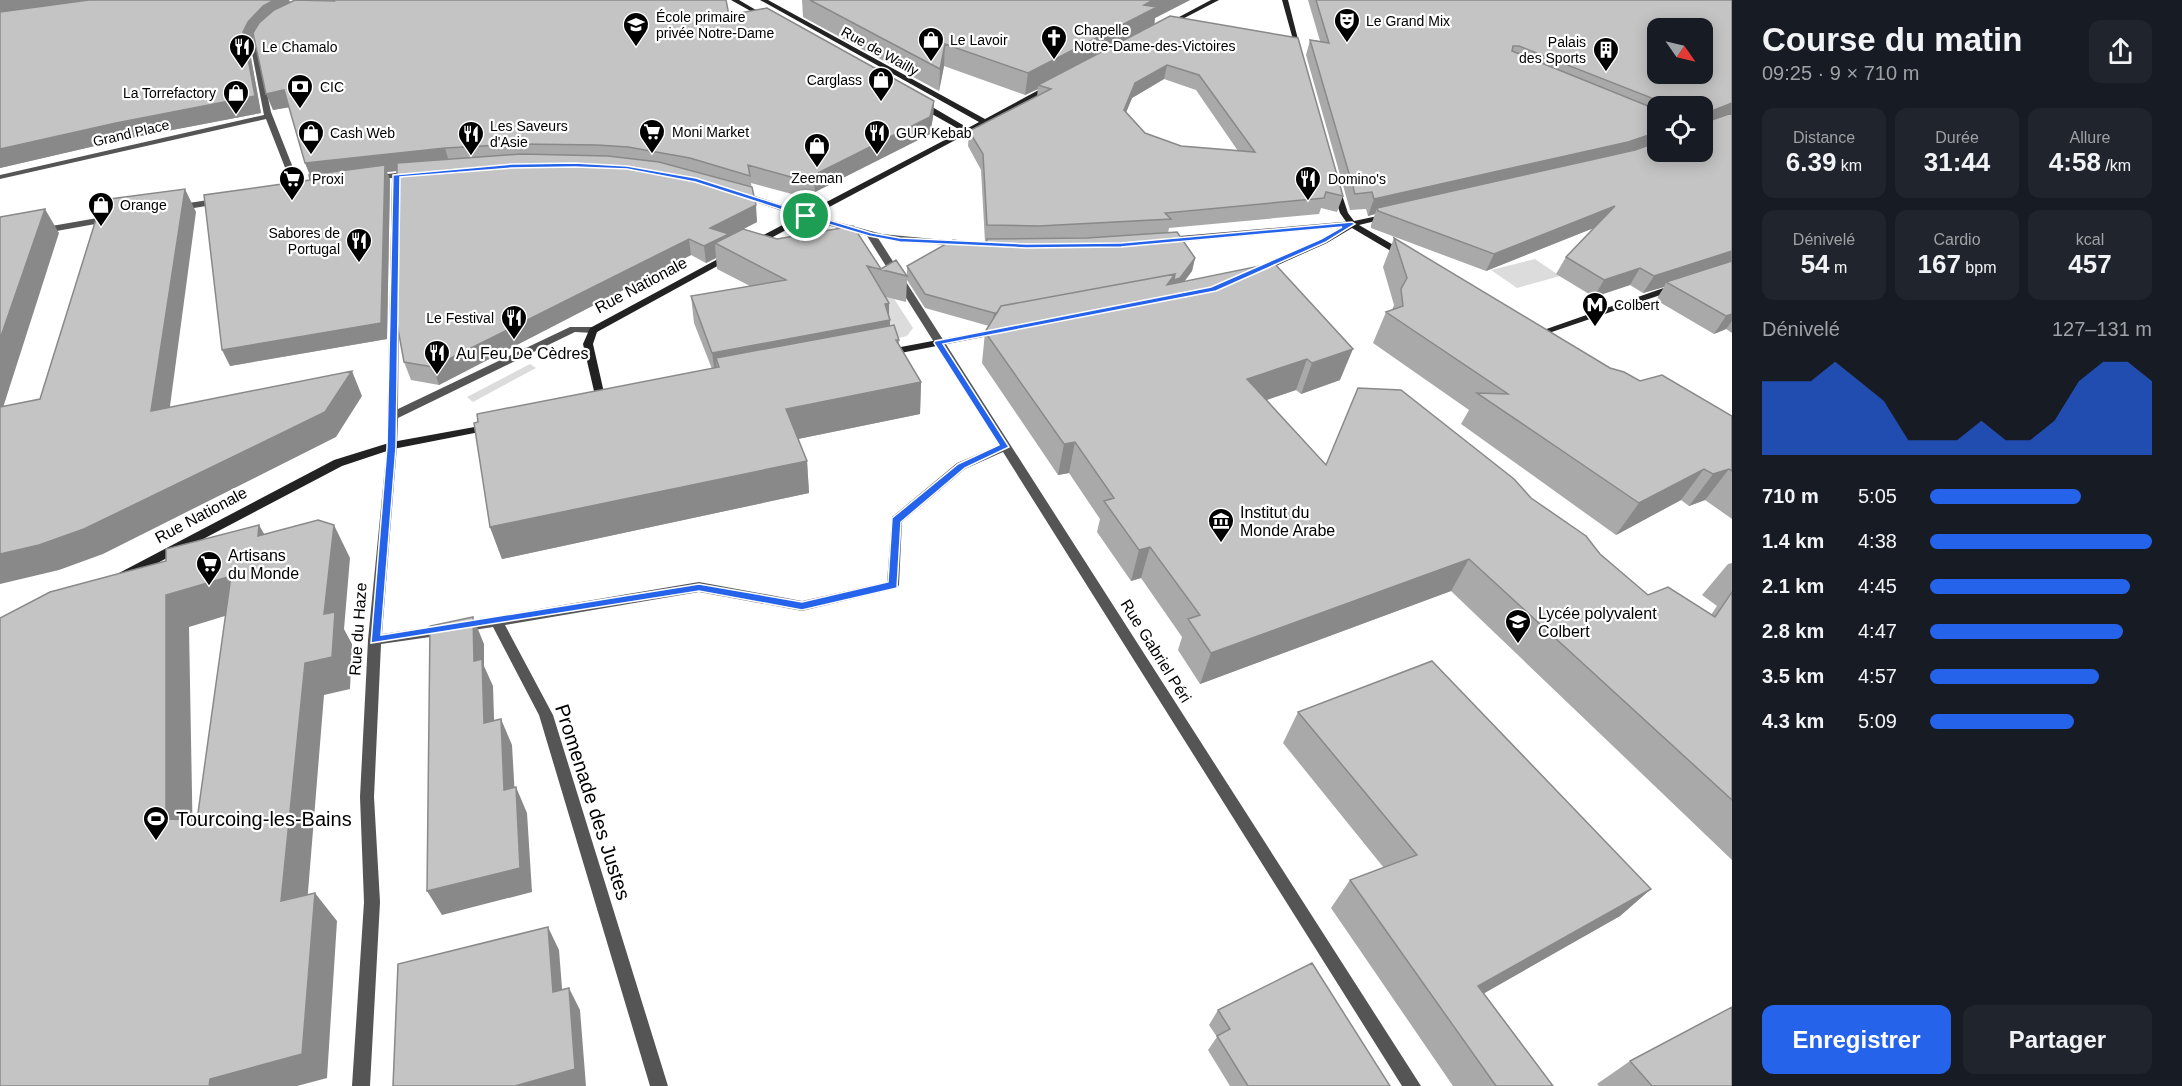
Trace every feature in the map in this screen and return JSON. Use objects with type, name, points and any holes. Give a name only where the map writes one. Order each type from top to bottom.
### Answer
[{"type":"main road","points":[[734,0],[775,23]]},
{"type":"main road","name":"Rue de Wailly","points":[[763,0],[985,122]]},
{"type":"main road","points":[[1163,27],[1216,0]]},
{"type":"main road","points":[[1285,0],[1302,62]]},
{"type":"main road","name":"Rue Nationale","points":[[602,406],[588,344],[593,330],[1060,82]]},
{"type":"main road","name":"Rue de Wailly","points":[[913,100],[968,131]]},
{"type":"main road","points":[[1334,179],[1341,206],[1352,224],[1409,258]]},
{"type":"main road","points":[[1253,273],[1331,237],[1352,224],[1400,213]]},
{"type":"main road","points":[[1540,334],[1688,283]]},
{"type":"main road","points":[[879,354],[1006,330]]},
{"type":"main road","name":"Rue Nationale","points":[[109,583],[318,472],[351,458],[392,447],[502,425]]},
{"type":"street","points":[[273,24],[256,39],[254,48],[268,114],[302,187],[286,190]]},
{"type":"street","name":"Grand Place","points":[[0,177],[268,114]]},
{"type":"street","points":[[362,180],[425,172]]},
{"type":"street","name":"Rue du Haze","points":[[361,1086],[372,902],[367,811],[375,640],[392,447],[396,175]]},
{"type":"street","points":[[734,192],[871,235],[900,240],[974,245]]},
{"type":"street","points":[[171,209],[228,199]]},
{"type":"street","points":[[34,232],[114,219]]},
{"type":"street","points":[[1161,241],[1352,224]]},
{"type":"street","name":"Rue Gabriel Péri","points":[[871,235],[1412,1086]]},
{"type":"street","points":[[393,416],[573,329],[593,330]]},
{"type":"street","points":[[375,640],[497,622],[699,587],[802,606],[893,585],[896,520],[961,466],[1004,447]]},
{"type":"street","name":"Promenade des Justes","points":[[497,622],[546,715],[659,1086]]},
{"type":"shaded area","points":[[1535,259],[1560,276],[1517,288],[1491,270]]},
{"type":"shaded area","points":[[878,274],[913,328],[907,336],[894,339],[859,277]]},
{"type":"shaded area","points":[[530,364],[536,368],[473,402],[467,397]]},
{"type":"building","points":[[89,0],[274,0],[263,6],[248,22],[243,32],[255,96],[116,123],[0,149],[0,12]]},
{"type":"building","points":[[295,0],[726,0],[729,15],[767,8],[934,101],[930,117],[814,175],[791,177],[748,165],[750,176],[690,158],[628,147],[597,145],[521,144],[445,148],[305,163],[284,90],[266,94],[253,33],[259,23],[274,10]]},
{"type":"building","points":[[810,0],[1153,0],[1144,5],[1157,7],[1028,73],[945,44],[940,69]]},
{"type":"building","points":[[1316,0],[1732,0],[1732,103],[1713,110],[1713,96],[1647,96],[1519,46],[1513,46],[1512,51],[1647,106],[1647,136],[1628,142],[1374,199],[1372,192],[1355,194],[1310,40],[1329,43]]},
{"type":"building","points":[[1170,16],[1298,38],[1343,196],[1326,192],[1324,198],[1165,213],[1171,219],[1039,226],[987,225],[983,154],[969,131],[1051,89],[1038,85]],"holes":[[[1167,65],[1199,75],[1255,152],[1181,146],[1145,133],[1124,110],[1135,83]]]},
{"type":"building","points":[[1732,113],[1732,251],[1654,276],[1640,268],[1604,280],[1566,257],[1615,206],[1494,254],[1378,211],[1377,208],[1647,146],[1647,162],[1713,162],[1713,120]]},
{"type":"building","points":[[521,154],[608,156],[659,162],[752,187],[756,205],[710,228],[729,234],[704,246],[689,239],[433,367],[404,362],[396,318],[397,163]]},
{"type":"building","points":[[385,165],[381,323],[222,350],[204,195],[310,180],[309,175]]},
{"type":"building","points":[[185,189],[151,411],[352,371],[325,412],[84,529],[39,545],[0,554],[0,407],[40,399],[102,200]]},
{"type":"building","points":[[45,209],[0,339],[0,217]]},
{"type":"building","points":[[853,226],[881,269],[896,260],[907,276],[867,266],[889,303],[885,304],[890,320],[712,353],[691,296],[786,280],[715,243],[743,229],[777,239]]},
{"type":"building","points":[[1177,232],[1195,258],[1180,278],[1174,280],[1175,274],[1001,306],[997,313],[925,294],[907,266],[953,240],[987,245],[987,239],[1087,238]]},
{"type":"building","points":[[1394,238],[1610,368],[1624,372],[1640,381],[1662,375],[1732,416],[1732,471],[1729,469],[1713,474],[1704,469],[1639,503],[1477,393],[1508,394],[1386,312],[1403,306],[1401,289],[1407,278]]},
{"type":"building","points":[[1732,261],[1732,314],[1726,316],[1666,282]]},
{"type":"building","points":[[1274,263],[1353,349],[1312,363],[1307,359],[1247,379],[1326,465],[1358,388],[1401,390],[1514,479],[1531,498],[1586,536],[1600,554],[1648,595],[1668,587],[1715,617],[1732,592],[1732,800],[1469,559],[1211,653],[1188,619],[1200,615],[1150,547],[1139,550],[1104,501],[1114,498],[1075,442],[1064,444],[985,332],[1001,306],[1175,274],[1167,285]]},
{"type":"building","points":[[894,325],[899,340],[896,340],[921,382],[786,409],[807,461],[490,527],[474,423],[478,422],[477,414],[719,367],[716,358]]},
{"type":"building","name":"Tourcoing-les-Bains","points":[[318,520],[334,525],[324,614],[335,612],[332,657],[305,663],[281,901],[315,893],[302,1054],[210,1079],[209,1086],[0,1086],[0,618],[50,592],[166,561],[166,549],[259,525],[258,536]],"holes":[[[231,576],[197,820],[166,819],[166,595]]]},
{"type":"building","points":[[473,617],[474,661],[482,659],[484,723],[501,719],[504,790],[516,787],[520,868],[427,891],[430,626]]},
{"type":"building","points":[[1432,661],[1651,889],[1478,986],[1553,1086],[1496,1086],[1350,880],[1417,855],[1298,712]]},
{"type":"building","points":[[548,927],[553,992],[569,988],[575,1069],[515,1086],[393,1086],[398,964]]},
{"type":"building","points":[[1312,963],[1390,1086],[1248,1086],[1217,1036],[1230,1029],[1218,1010]]},
{"type":"building","points":[[1732,1007],[1732,1086],[1652,1086],[1630,1061]]},
{"type":"place","name":"Le Grand Mix","points":[[1347,44]]},
{"type":"place","name":"École primaire privée Notre-Dame","points":[[636,48]]},
{"type":"place","name":"Chapelle Notre-Dame-des-Victoires","points":[[1054,61]]},
{"type":"place","name":"Le Lavoir","points":[[931,63]]},
{"type":"place","name":"Le Chamalo","points":[[242,70]]},
{"type":"place","name":"Palais des Sports","points":[[1606,73]]},
{"type":"place","name":"Carglass","points":[[881,103]]},
{"type":"place","name":"CIC","points":[[300,110]]},
{"type":"place","name":"La Torrefactory","points":[[236,116]]},
{"type":"place","name":"Moni Market","points":[[652,155]]},
{"type":"place","name":"Cash Web","points":[[311,156]]},
{"type":"place","name":"GUR Kebab","points":[[877,156]]},
{"type":"place","name":"Les Saveurs d'Asie","points":[[471,157]]},
{"type":"place","name":"Zeeman","points":[[817,169]]},
{"type":"place","name":"Proxi","points":[[292,202]]},
{"type":"place","name":"Domino's","points":[[1308,202]]},
{"type":"place","name":"Orange","points":[[101,228]]},
{"type":"place","name":"Sabores de Portugal","points":[[359,264]]},
{"type":"place","name":"Colbert","points":[[1595,328]]},
{"type":"place","name":"Le Festival","points":[[514,341]]},
{"type":"place","name":"Au Feu De Cèdres","points":[[437,376]]},
{"type":"place","name":"Institut du Monde Arabe","points":[[1221,544]]},
{"type":"place","name":"Artisans du Monde","points":[[209,587]]},
{"type":"place","name":"Lycée polyvalent Colbert","points":[[1518,645]]},
{"type":"place","name":"Tourcoing-les-Bains","points":[[156,842]]},
{"type":"route","points":[[575,165],[627,168],[696,180],[806,216],[871,235],[900,240],[1074,247],[1121,245],[1352,224],[1324,241],[1213,289],[1178,298],[938,343],[1004,447],[961,466],[896,520],[893,585],[802,606],[699,587],[497,622],[375,640],[392,447],[396,175],[512,166],[575,165]]}]
